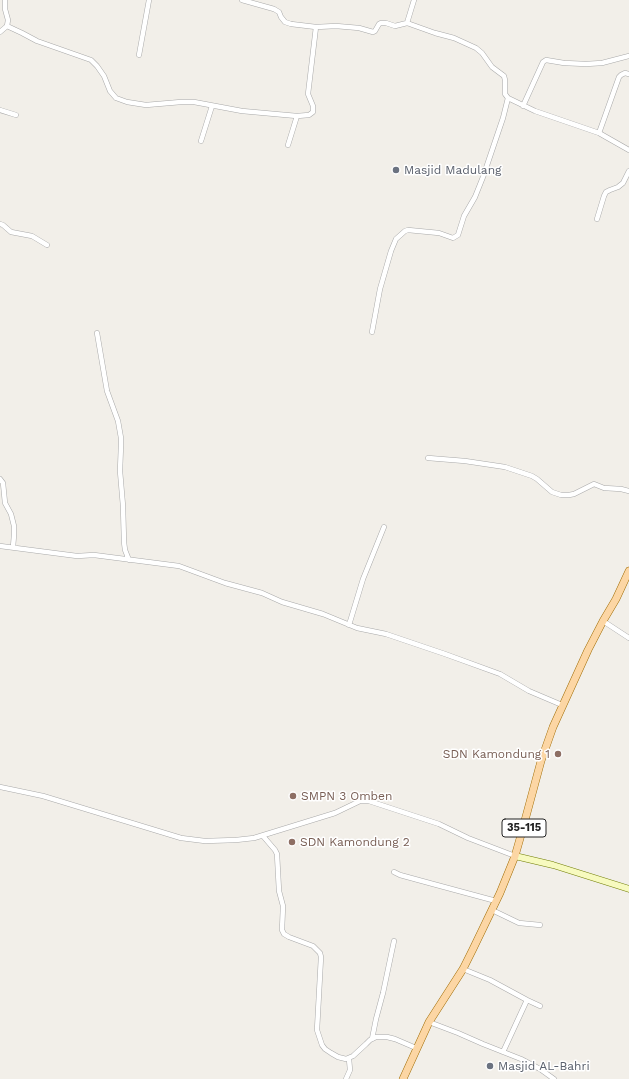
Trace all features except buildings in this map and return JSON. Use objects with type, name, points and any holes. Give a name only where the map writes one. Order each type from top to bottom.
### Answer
[{"type":"main road","name":"35-115","points":[[403,1079],[429,1022],[463,969],[492,910],[515,856],[545,749],[562,705],[629,571]]},
{"type":"street","points":[[0,32],[7,26],[8,20],[5,9],[5,0]]},
{"type":"street","points":[[139,55],[149,0]]},
{"type":"street","points":[[242,0],[277,10],[285,22],[291,24],[316,27],[336,26],[359,28],[373,32],[381,23],[395,26],[407,23],[454,38],[476,48],[482,53],[492,68],[504,76],[505,94],[508,98],[535,111],[599,133],[629,150]]},
{"type":"street","points":[[407,23],[414,0]]},
{"type":"street","points":[[7,26],[53,48],[91,60],[104,76],[110,91],[116,98],[127,102],[146,105],[194,102],[242,111],[297,116],[309,115],[313,112],[313,106],[308,94],[316,27]]},
{"type":"street","points":[[523,106],[543,62],[546,60],[586,64],[602,63],[629,56]]},
{"type":"street","points":[[599,133],[619,77],[625,73],[629,74]]},
{"type":"street","points":[[372,332],[380,289],[396,239],[408,230],[439,233],[453,238],[458,236],[464,216],[475,197],[483,177],[503,118],[508,98]]},
{"type":"street","points":[[201,141],[212,106]]},
{"type":"street","points":[[0,110],[16,115]]},
{"type":"street","points":[[288,145],[297,116]]},
{"type":"street","points":[[598,219],[606,192],[623,183],[629,171]]},
{"type":"street","points":[[0,224],[11,232],[32,236],[47,245]]},
{"type":"street","points":[[98,333],[107,391],[118,421],[122,445],[120,472],[124,542],[129,560]]},
{"type":"street","points":[[428,458],[465,461],[506,467],[532,476],[549,490],[556,494],[562,495],[574,494],[594,484],[604,488],[629,491]]},
{"type":"street","points":[[0,479],[4,483],[5,503],[11,514],[14,526],[13,547]]},
{"type":"street","points":[[349,625],[363,579],[384,527]]},
{"type":"street","points":[[0,546],[77,556],[94,554],[185,568],[225,583],[262,593],[282,602],[323,614],[357,628],[386,634],[493,672],[506,677],[523,688],[562,705]]},
{"type":"street","points":[[603,621],[629,638]]},
{"type":"street","points":[[0,787],[43,796],[189,840],[205,841],[247,839],[263,836],[335,813],[360,801],[366,800],[439,824],[468,838],[515,856],[554,865],[629,889]]},
{"type":"street","points":[[263,836],[277,854],[279,891],[283,906],[282,930],[284,934],[313,946],[320,953],[317,1030],[322,1045],[325,1049],[343,1059],[349,1059],[376,1037],[395,1039],[416,1048]]},
{"type":"street","points":[[394,872],[496,901]]},
{"type":"street","points":[[492,910],[519,923],[540,925]]},
{"type":"street","points":[[372,1039],[394,941]]},
{"type":"street","points":[[463,969],[490,980],[540,1006]]},
{"type":"street","points":[[503,1052],[527,1000]]},
{"type":"street","points":[[429,1022],[531,1064],[554,1079]]},
{"type":"street","points":[[346,1079],[350,1070],[349,1059]]},
{"type":"place","name":"Masjid Madulang","points":[[396,170]]},
{"type":"place","name":"SDN Kamondung 1","points":[[558,754]]},
{"type":"place","name":"SMPN 3 Omben","points":[[293,796]]},
{"type":"place","name":"SDN Kamondung 2","points":[[292,842]]},
{"type":"place","name":"Masjid AL-Bahri","points":[[490,1066]]}]
